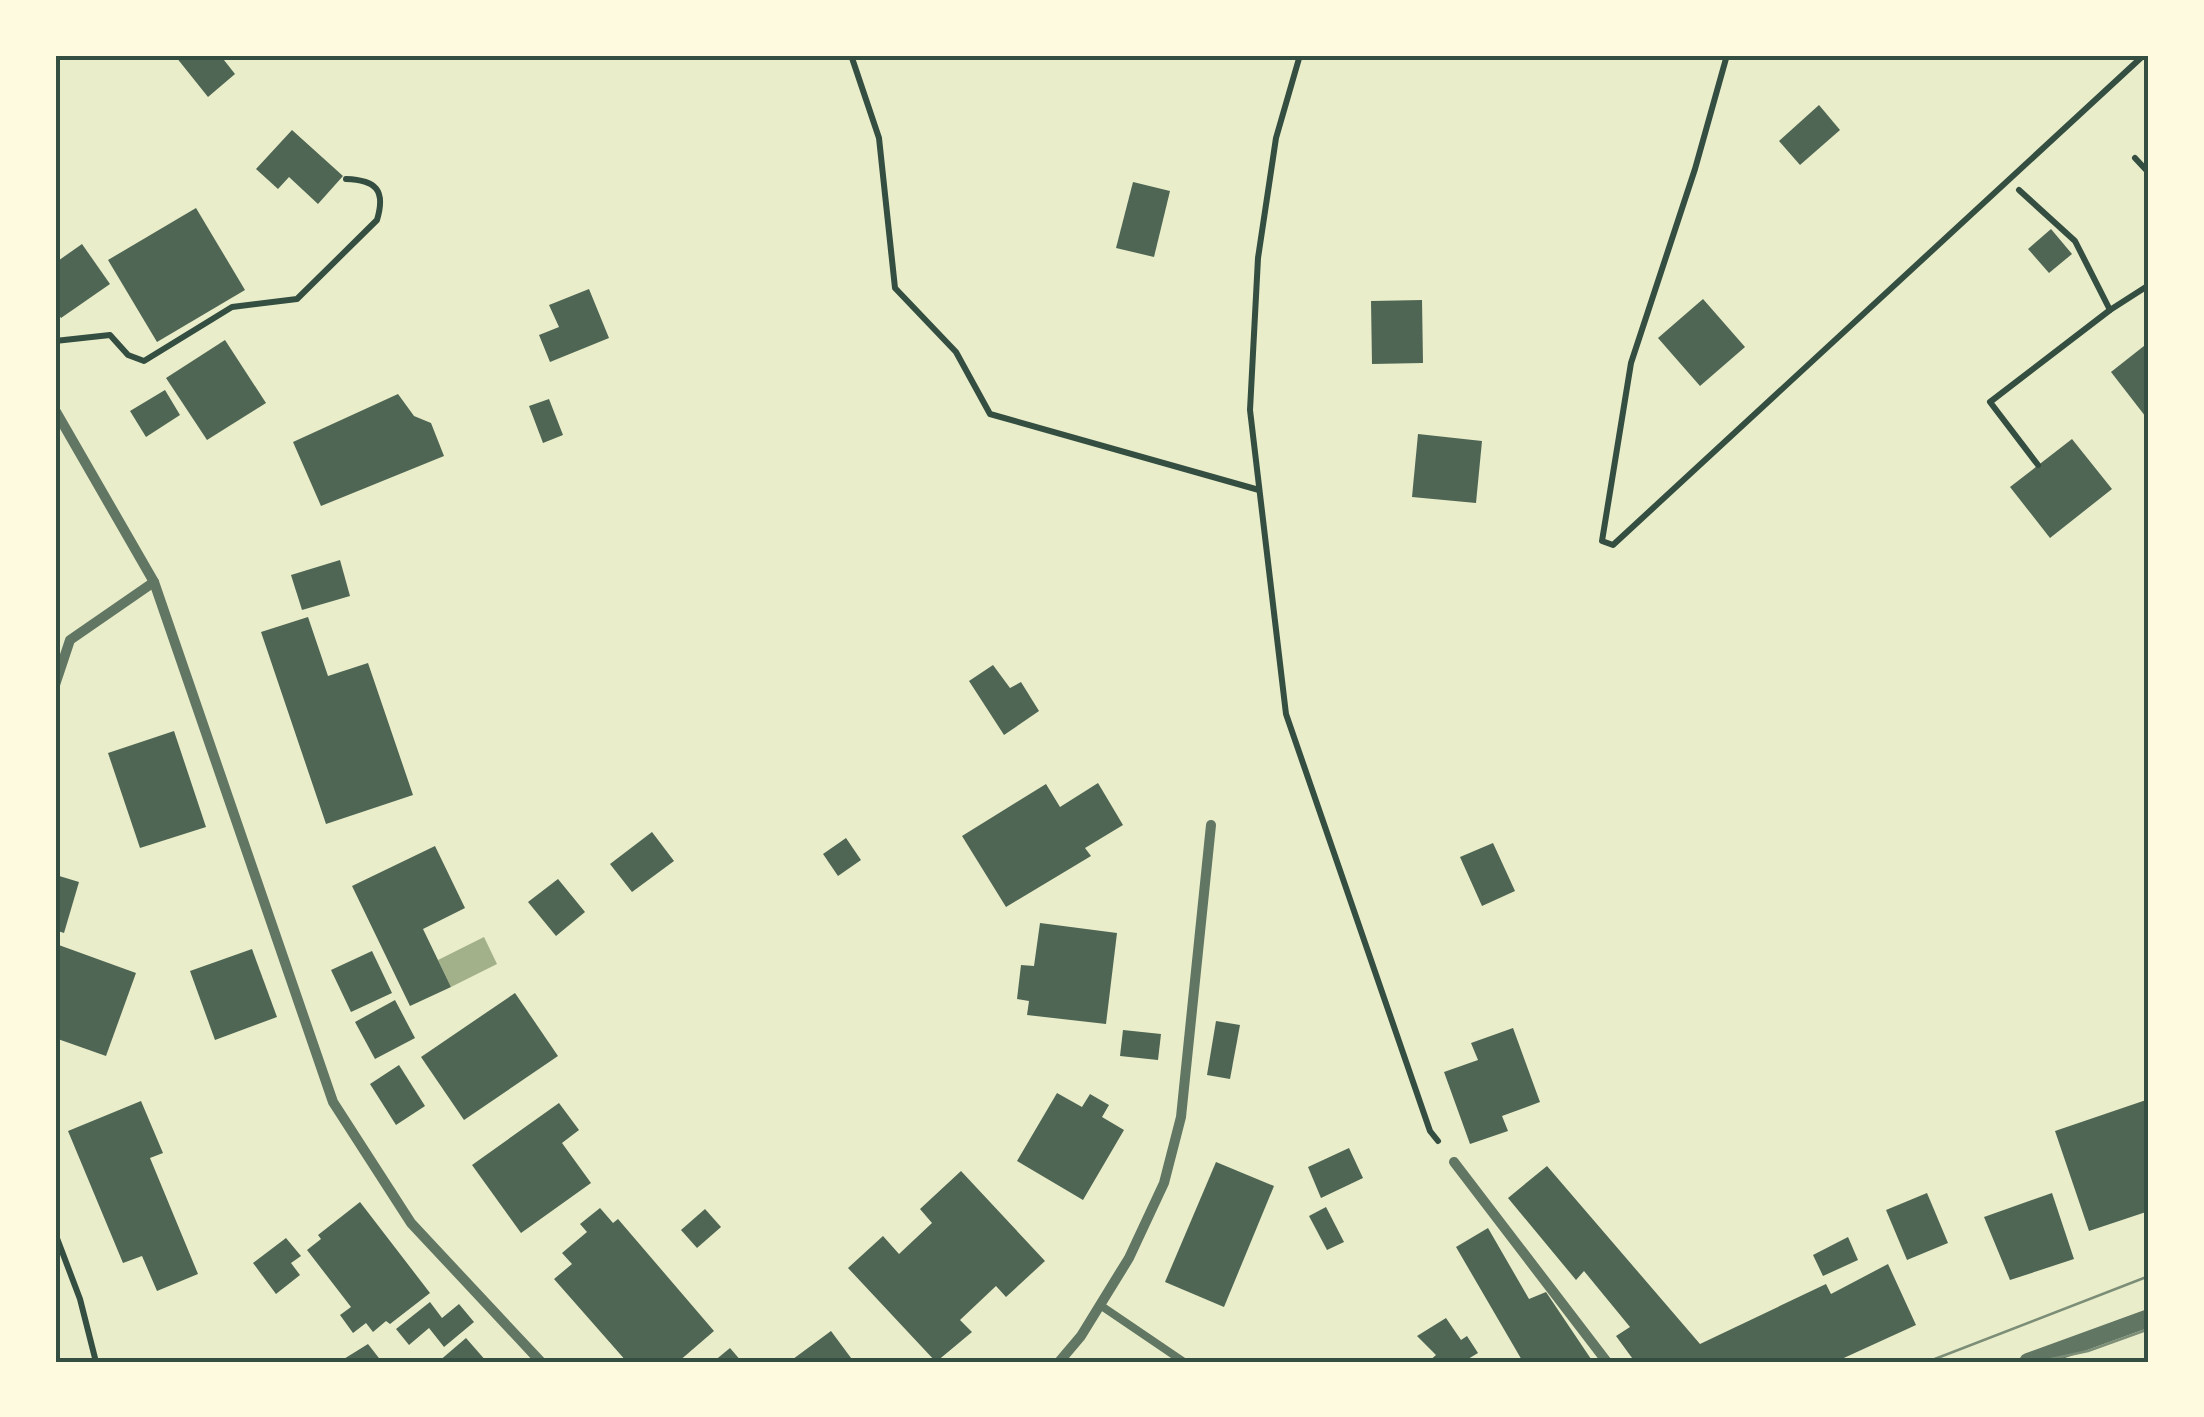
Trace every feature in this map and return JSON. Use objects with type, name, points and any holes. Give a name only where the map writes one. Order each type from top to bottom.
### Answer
[{"type":"street","points":[[55,410],[154,582],[334,1102],[410,1223],[541,1362]]},
{"type":"street","points":[[55,684],[70,640],[154,582]]},
{"type":"street","points":[[1059,1362],[1081,1336],[1129,1258],[1164,1183],[1181,1117],[1210,825]]},
{"type":"street","points":[[1454,1162],[1607,1362]]},
{"type":"street","points":[[2028,1362],[2149,1318]]},
{"type":"lane","points":[[1100,1306],[1184,1362]]},
{"type":"path","points":[[851,55],[879,138],[895,288],[956,352],[990,414],[1260,490]]},
{"type":"path","points":[[1300,55],[1276,138],[1258,258],[1250,410],[1286,714],[1430,1131],[1454,1162]]},
{"type":"path","points":[[1727,55],[1695,169],[1631,363],[1602,540],[1613,544],[2144,55]]},
{"type":"path","points":[[2135,158],[2149,173]]},
{"type":"path","points":[[55,340],[110,335],[128,355],[144,361],[232,307],[297,299],[377,220],[382,205],[377,189],[365,180],[346,179]]},
{"type":"path","points":[[2019,190],[2075,240],[2110,310]]},
{"type":"path","points":[[2038,465],[1990,402],[2149,285]]},
{"type":"path","points":[[55,1234],[80,1300],[96,1362]]},
{"type":"shaded area","points":[[484,937],[497,964],[451,987],[438,960]]},
{"type":"building","points":[[220,55],[235,74],[208,97],[176,57]]},
{"type":"building","points":[[1819,105],[1840,130],[1800,165],[1779,141]]},
{"type":"building","points":[[292,130],[343,176],[318,204],[289,177],[278,189],[256,169]]},
{"type":"building","points":[[1133,182],[1170,191],[1154,257],[1116,248]]},
{"type":"building","points":[[196,208],[245,290],[157,342],[108,260]]},
{"type":"building","points":[[2051,229],[2072,254],[2049,273],[2028,249]]},
{"type":"building","points":[[82,244],[110,284],[61,318],[55,310],[55,263]]},
{"type":"building","points":[[589,289],[609,338],[550,362],[539,335],[559,327],[549,305]]},
{"type":"building","points":[[1703,299],[1745,347],[1700,386],[1658,338]]},
{"type":"building","points":[[1422,300],[1423,363],[1372,364],[1371,301]]},
{"type":"building","points":[[225,340],[266,403],[207,440],[166,378]]},
{"type":"building","points":[[2149,342],[2149,421],[2111,372]]},
{"type":"building","points":[[165,390],[180,415],[146,437],[130,411]]},
{"type":"building","points":[[398,394],[414,416],[431,423],[444,456],[321,506],[293,442]]},
{"type":"building","points":[[549,399],[563,435],[543,443],[529,406]]},
{"type":"building","points":[[1418,434],[1482,441],[1476,503],[1412,497]]},
{"type":"building","points":[[2072,439],[2112,489],[2050,538],[2010,487]]},
{"type":"building","points":[[340,560],[350,596],[302,610],[291,575]]},
{"type":"building","points":[[308,617],[328,676],[368,663],[413,795],[326,824],[261,632]]},
{"type":"building","points":[[993,665],[1010,688],[1021,682],[1039,711],[1004,735],[969,681]]},
{"type":"building","points":[[174,731],[206,827],[140,848],[108,753]]},
{"type":"building","points":[[1098,783],[1123,825],[1085,848],[1091,856],[1006,907],[962,836],[1046,784],[1060,807]]},
{"type":"building","points":[[652,832],[674,861],[632,892],[610,864]]},
{"type":"building","points":[[846,838],[861,860],[838,876],[823,854]]},
{"type":"building","points":[[1493,843],[1515,891],[1482,906],[1460,857]]},
{"type":"building","points":[[435,846],[465,908],[423,929],[451,987],[410,1006],[352,886]]},
{"type":"building","points":[[56,875],[79,882],[64,933],[55,930]]},
{"type":"building","points":[[558,879],[585,912],[556,936],[528,902]]},
{"type":"building","points":[[1040,923],[1117,933],[1106,1024],[1027,1015],[1029,1001],[1017,999],[1021,965],[1034,966]]},
{"type":"building","points":[[56,944],[136,973],[106,1056],[55,1038]]},
{"type":"building","points":[[252,949],[277,1017],[215,1040],[190,971]]},
{"type":"building","points":[[372,951],[392,993],[351,1012],[331,970]]},
{"type":"building","points":[[515,993],[558,1056],[464,1120],[421,1057]]},
{"type":"building","points":[[395,1000],[415,1038],[375,1059],[355,1022]]},
{"type":"building","points":[[1216,1021],[1240,1025],[1230,1079],[1207,1075]]},
{"type":"building","points":[[1513,1028],[1540,1102],[1502,1116],[1508,1131],[1470,1144],[1444,1072],[1478,1060],[1471,1043]]},
{"type":"building","points":[[1123,1030],[1161,1034],[1158,1060],[1120,1056]]},
{"type":"building","points":[[399,1065],[425,1106],[396,1125],[370,1084]]},
{"type":"building","points":[[1057,1093],[1082,1107],[1090,1094],[1109,1105],[1102,1117],[1124,1130],[1083,1200],[1017,1161]]},
{"type":"building","points":[[2149,1099],[2149,1211],[2089,1231],[2055,1131]]},
{"type":"building","points":[[141,1101],[163,1153],[150,1158],[198,1274],[157,1291],[142,1256],[123,1263],[68,1131]]},
{"type":"building","points":[[559,1103],[579,1130],[562,1143],[591,1183],[521,1233],[472,1165]]},
{"type":"building","points":[[1349,1148],[1363,1178],[1321,1198],[1308,1167]]},
{"type":"building","points":[[1216,1162],[1274,1186],[1224,1307],[1165,1282]]},
{"type":"building","points":[[1547,1166],[1700,1344],[1826,1284],[1831,1294],[1888,1264],[1916,1325],[1835,1362],[1635,1362],[1616,1336],[1630,1327],[1584,1271],[1576,1280],[1508,1198]]},
{"type":"building","points":[[961,1171],[1045,1261],[1006,1297],[996,1286],[960,1320],[972,1332],[936,1362],[848,1268],[883,1236],[899,1254],[932,1223],[920,1209]]},
{"type":"building","points":[[1927,1193],[1948,1243],[1907,1260],[1886,1210]]},
{"type":"building","points":[[2052,1193],[2074,1259],[2010,1280],[1984,1217]]},
{"type":"building","points":[[360,1202],[430,1293],[390,1324],[386,1321],[373,1332],[366,1323],[353,1333],[340,1315],[351,1307],[307,1250],[321,1239],[318,1235]]},
{"type":"building","points":[[1326,1207],[1344,1242],[1327,1250],[1309,1216]]},
{"type":"building","points":[[600,1208],[613,1223],[618,1219],[714,1331],[678,1362],[627,1362],[554,1279],[572,1264],[562,1253],[587,1232],[580,1224]]},
{"type":"building","points":[[705,1209],[721,1227],[697,1248],[681,1230]]},
{"type":"building","points":[[1488,1228],[1529,1299],[1546,1292],[1593,1362],[1523,1362],[1456,1247]]},
{"type":"building","points":[[1848,1237],[1858,1260],[1823,1276],[1813,1255]]},
{"type":"building","points":[[286,1238],[301,1256],[291,1263],[300,1275],[276,1294],[253,1263]]},
{"type":"building","points":[[430,1302],[442,1318],[459,1304],[474,1322],[444,1347],[429,1328],[409,1345],[396,1329]]},
{"type":"building","points":[[1446,1318],[1461,1340],[1467,1336],[1478,1353],[1463,1362],[1428,1362],[1436,1355],[1417,1336]]},
{"type":"building","points":[[831,1331],[854,1362],[789,1362]]},
{"type":"building","points":[[466,1338],[487,1362],[438,1362]]},
{"type":"building","points":[[368,1344],[382,1362],[339,1362]]},
{"type":"building","points":[[730,1348],[742,1362],[713,1362]]},
{"type":"tram line","points":[[1927,1362],[2149,1276]]},
{"type":"tram line","points":[[2037,1362],[2088,1351],[2149,1329]]}]
